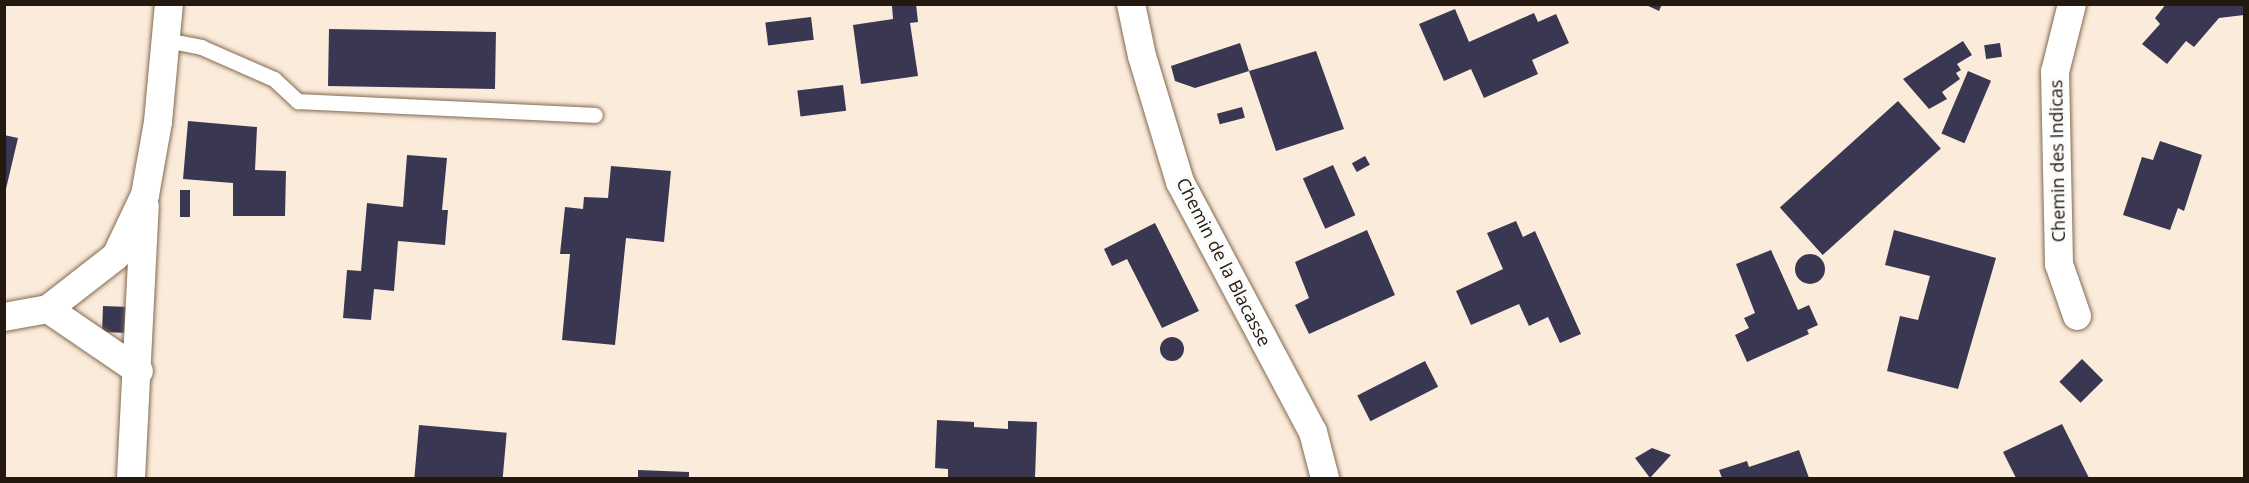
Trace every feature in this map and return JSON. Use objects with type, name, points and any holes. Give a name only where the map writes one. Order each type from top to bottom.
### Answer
[{"type":"street","points":[[131,478],[139,372],[145,195],[158,122],[169,4]]},
{"type":"street","name":"Chemin de la Blacasse","points":[[1131,4],[1142,56],[1180,182],[1313,432],[1325,478]]},
{"type":"street","name":"Chemin des Indicas","points":[[2072,4],[2055,72],[2059,264],[2078,316]]},
{"type":"street","points":[[4,317],[48,309],[116,256],[145,195]]},
{"type":"street","points":[[48,309],[139,372]]},
{"type":"lane","points":[[166,40],[201,47],[274,79],[298,101],[595,115]]},
{"type":"building","points":[[916,4],[918,22],[910,23],[918,76],[861,84],[853,25],[893,19],[892,6]]},
{"type":"building","points":[[1644,4],[1662,4],[1659,11]]},
{"type":"building","points":[[2166,4],[2244,4],[2244,15],[2219,18],[2194,47],[2186,41],[2167,64],[2142,44],[2160,24],[2155,18]]},
{"type":"building","points":[[1455,9],[1469,42],[1534,13],[1538,22],[1556,14],[1569,43],[1532,60],[1538,74],[1484,98],[1471,69],[1444,81],[1419,24]]},
{"type":"building","points":[[811,17],[814,40],[768,45],[765,23]]},
{"type":"building","points":[[329,29],[496,32],[495,89],[328,86]]},
{"type":"building","points":[[1963,41],[1972,55],[1957,64],[1961,70],[1956,73],[1960,79],[1942,92],[1947,99],[1929,109],[1903,79]]},
{"type":"building","points":[[1240,43],[1249,71],[1195,88],[1175,81],[1171,66]]},
{"type":"building","points":[[2000,43],[2002,57],[1986,59],[1984,45]]},
{"type":"building","points":[[1316,51],[1344,129],[1276,151],[1249,71]]},
{"type":"building","points":[[1968,71],[1991,81],[1964,143],[1941,134]]},
{"type":"building","points":[[843,85],[846,111],[801,116],[797,91]]},
{"type":"building","points":[[1898,101],[1941,149],[1823,255],[1780,207]]},
{"type":"building","points":[[1242,107],[1245,118],[1220,124],[1217,114]]},
{"type":"building","points":[[188,121],[257,127],[255,170],[286,171],[285,216],[233,216],[233,183],[183,179]]},
{"type":"building","points":[[4,135],[18,138],[5,193],[4,193]]},
{"type":"building","points":[[2160,141],[2202,155],[2184,211],[2178,208],[2170,230],[2123,215],[2142,157],[2153,160]]},
{"type":"building","points":[[407,155],[447,158],[442,210],[448,210],[445,245],[398,241],[394,291],[374,289],[371,320],[343,318],[347,270],[361,271],[367,203],[403,207]]},
{"type":"building","points":[[1365,156],[1370,165],[1357,172],[1352,163]]},
{"type":"building","points":[[1333,165],[1355,215],[1325,229],[1303,178]]},
{"type":"building","points":[[611,166],[671,171],[664,242],[626,238],[615,345],[562,340],[570,254],[560,254],[565,207],[583,209],[584,197],[608,198]]},
{"type":"building","points":[[180,190],[190,190],[190,217],[180,217]]},
{"type":"building","points":[[1516,221],[1523,237],[1535,231],[1581,334],[1560,343],[1548,317],[1529,326],[1519,304],[1471,325],[1456,291],[1503,269],[1487,233]]},
{"type":"building","points":[[1155,223],[1199,311],[1162,328],[1127,259],[1112,266],[1104,249]]},
{"type":"building","points":[[1367,230],[1395,295],[1309,334],[1295,305],[1309,298],[1295,262]]},
{"type":"building","points":[[1894,230],[1996,258],[1958,389],[1887,371],[1900,316],[1918,320],[1930,276],[1885,265]]},
{"type":"building","points":[[1771,250],[1798,310],[1809,305],[1818,325],[1807,330],[1809,334],[1747,362],[1735,335],[1749,328],[1744,318],[1755,313],[1736,264]]},
{"type":"building","points":[[1810,254],[1821,258],[1825,269],[1821,280],[1810,284],[1799,280],[1795,269],[1799,258]]},
{"type":"building","points":[[103,306],[129,307],[128,333],[102,332]]},
{"type":"building","points":[[1172,337],[1180,341],[1184,349],[1180,357],[1172,361],[1164,357],[1160,349],[1164,341]]},
{"type":"building","points":[[2082,359],[2103,380],[2081,403],[2059,382]]},
{"type":"building","points":[[1425,361],[1438,387],[1370,421],[1357,396]]},
{"type":"building","points":[[937,420],[974,422],[974,427],[1008,429],[1008,421],[1037,422],[1035,478],[948,478],[948,469],[935,468]]},
{"type":"building","points":[[2062,424],[2089,478],[2016,478],[2003,452]]},
{"type":"building","points":[[419,425],[507,433],[503,478],[414,478]]},
{"type":"building","points":[[1652,448],[1671,455],[1650,478],[1635,458]]},
{"type":"building","points":[[1799,450],[1809,478],[1722,478],[1719,470],[1747,461],[1749,467]]},
{"type":"building","points":[[638,470],[689,472],[689,478],[638,478]]}]
